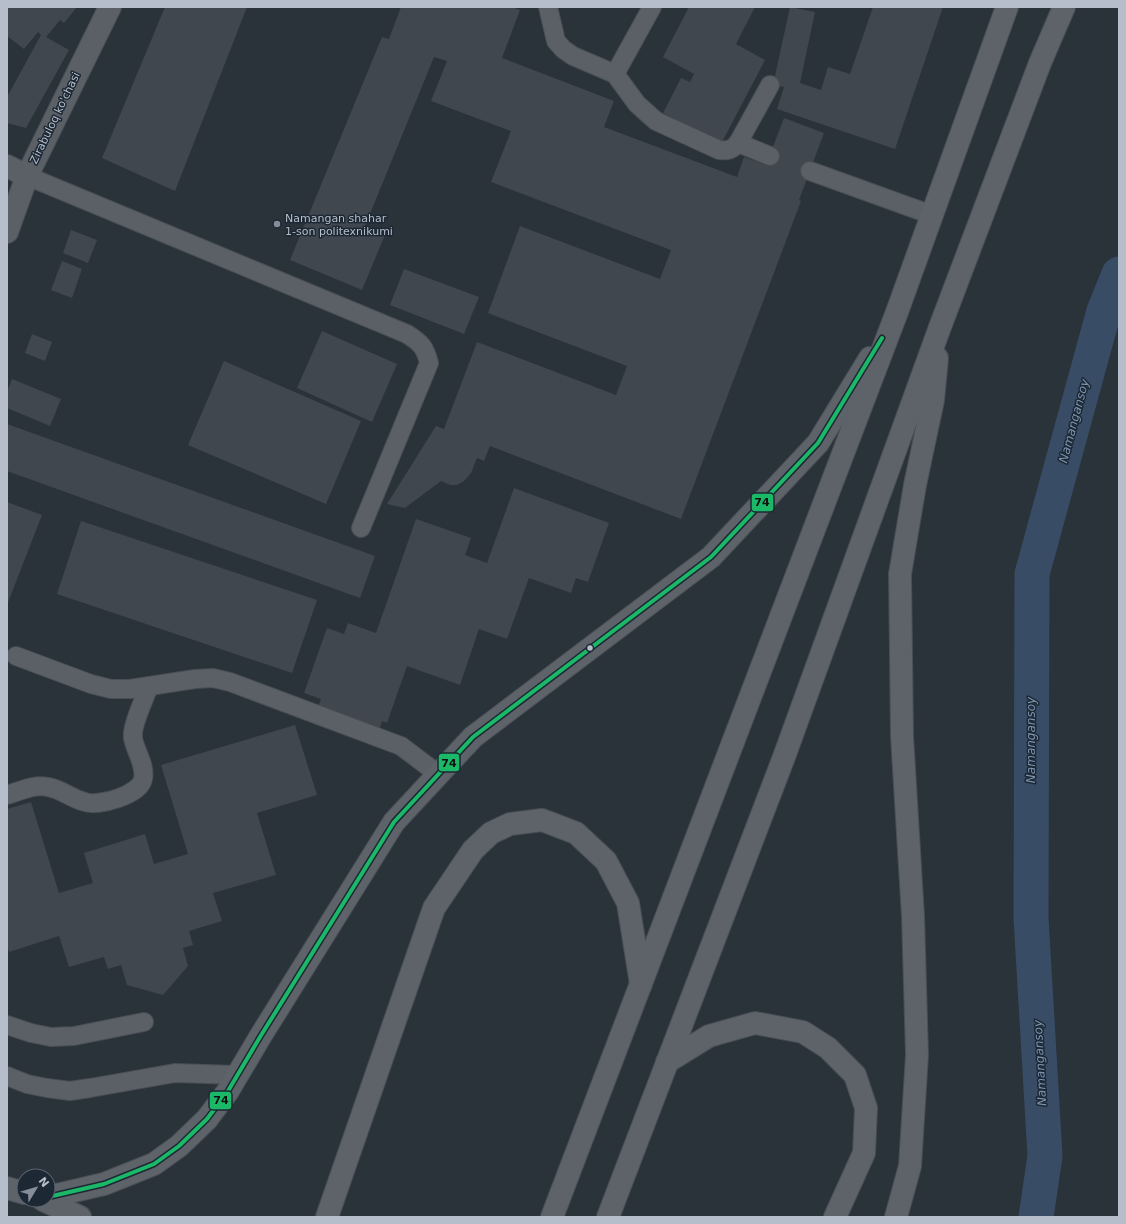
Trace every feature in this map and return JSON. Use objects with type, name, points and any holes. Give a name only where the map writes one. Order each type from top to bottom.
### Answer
[{"type":"main road","points":[[552,1217],[897,312],[1007,7]]},
{"type":"main road","points":[[608,1217],[784,757],[940,327],[1040,63],[1064,7]]},
{"type":"main road","points":[[56,1194],[104,1184],[154,1164],[179,1146],[207,1119],[228,1091],[260,1036],[394,822],[473,737],[711,557],[818,443],[897,312]]},
{"type":"main road","points":[[896,1217],[910,1166],[917,1055],[913,916],[902,736],[900,574],[933,400],[940,327]]},
{"type":"main road","points":[[327,1217],[434,908],[473,850],[491,832],[510,824],[542,820],[576,833],[606,861],[628,903],[641,986]]},
{"type":"main road","points":[[667,1062],[709,1036],[755,1023],[803,1032],[828,1048],[855,1075],[866,1108],[864,1153],[835,1217]]},
{"type":"main road","points":[[56,1206],[80,1217]]},
{"type":"street","name":"Zirabuloq ko'chasi","points":[[7,232],[27,176],[110,7]]},
{"type":"street","points":[[7,166],[27,176]]},
{"type":"lane","points":[[548,7],[556,41],[563,49],[573,56],[615,74],[637,104],[656,121],[719,150],[727,151],[738,143],[770,85]]},
{"type":"lane","points":[[615,74],[652,7]]},
{"type":"lane","points":[[738,143],[770,156]]},
{"type":"lane","points":[[810,170],[932,215]]},
{"type":"lane","points":[[27,176],[400,331],[418,341],[425,350],[429,363],[361,528]]},
{"type":"lane","points":[[16,656],[91,684],[111,689],[130,689],[213,678],[230,682],[401,746],[438,774]]},
{"type":"lane","points":[[7,795],[38,786],[50,787],[86,803],[96,803],[131,793],[139,788],[143,780],[144,772],[132,738],[133,730],[149,686]]},
{"type":"lane","points":[[7,1025],[31,1033],[51,1037],[74,1036],[144,1022]]},
{"type":"lane","points":[[7,1076],[27,1084],[70,1091],[175,1073],[237,1075]]},
{"type":"building","points":[[7,7],[77,7],[64,23],[60,20],[46,37],[69,50],[26,128],[7,123],[7,97],[41,35],[38,32],[24,49],[7,36]]},
{"type":"building","points":[[165,7],[247,7],[175,191],[102,158]]},
{"type":"building","points":[[401,7],[512,7],[520,10],[502,58],[614,101],[604,127],[737,177],[744,157],[766,165],[784,118],[824,133],[799,200],[801,201],[681,519],[490,446],[484,461],[477,458],[471,473],[464,481],[457,485],[450,485],[441,481],[405,508],[387,504],[436,426],[444,429],[477,342],[616,395],[627,366],[488,313],[520,226],[660,279],[671,250],[491,182],[511,131],[431,101],[447,61],[434,57],[365,226],[385,235],[362,290],[290,260],[382,37],[389,39]]},
{"type":"building","points":[[689,7],[755,7],[736,44],[765,60],[721,144],[663,113],[681,78],[690,82],[694,74],[663,57]]},
{"type":"building","points":[[790,7],[815,12],[800,83],[821,90],[828,67],[850,74],[873,7],[943,7],[895,149],[777,109],[784,87],[773,85]]},
{"type":"building","points":[[71,230],[97,240],[88,263],[63,253]]},
{"type":"building","points":[[62,261],[82,269],[72,298],[51,290]]},
{"type":"building","points":[[404,269],[479,297],[464,334],[390,305]]},
{"type":"building","points":[[322,331],[397,364],[372,422],[297,388]]},
{"type":"building","points":[[32,334],[52,342],[45,361],[25,353]]},
{"type":"building","points":[[224,361],[361,421],[326,504],[188,445]]},
{"type":"building","points":[[12,379],[61,399],[50,426],[7,408],[7,392]]},
{"type":"building","points":[[7,424],[375,556],[360,598],[7,471]]},
{"type":"building","points":[[514,488],[609,523],[588,582],[576,578],[571,593],[529,578],[507,639],[479,629],[460,685],[407,666],[387,723],[382,721],[378,734],[316,711],[321,699],[304,693],[327,628],[344,634],[348,623],[376,633],[416,519],[471,538],[465,555],[487,563]]},
{"type":"building","points":[[7,502],[42,515],[7,605]]},
{"type":"building","points":[[81,521],[317,600],[292,673],[57,594]]},
{"type":"building","points":[[295,725],[317,795],[257,813],[276,875],[213,893],[222,921],[189,931],[193,945],[183,948],[188,966],[163,995],[127,985],[121,965],[108,969],[104,957],[69,967],[59,936],[9,952],[7,946],[7,809],[31,802],[59,893],[93,883],[84,853],[145,834],[154,864],[188,854],[161,765]]},
{"type":"waterway","name":"Namangansoy","points":[[1036,1217],[1045,1156],[1031,918],[1032,574],[1104,311],[1119,274]]},
{"type":"transit line","name":"74","points":[[56,1195],[104,1184],[154,1164],[179,1146],[207,1119],[228,1091],[394,822],[473,737],[711,557],[818,443],[882,338]]},
{"type":"place","name":"Namangan shahar 1-son politexnikumi","points":[[277,224]]}]
